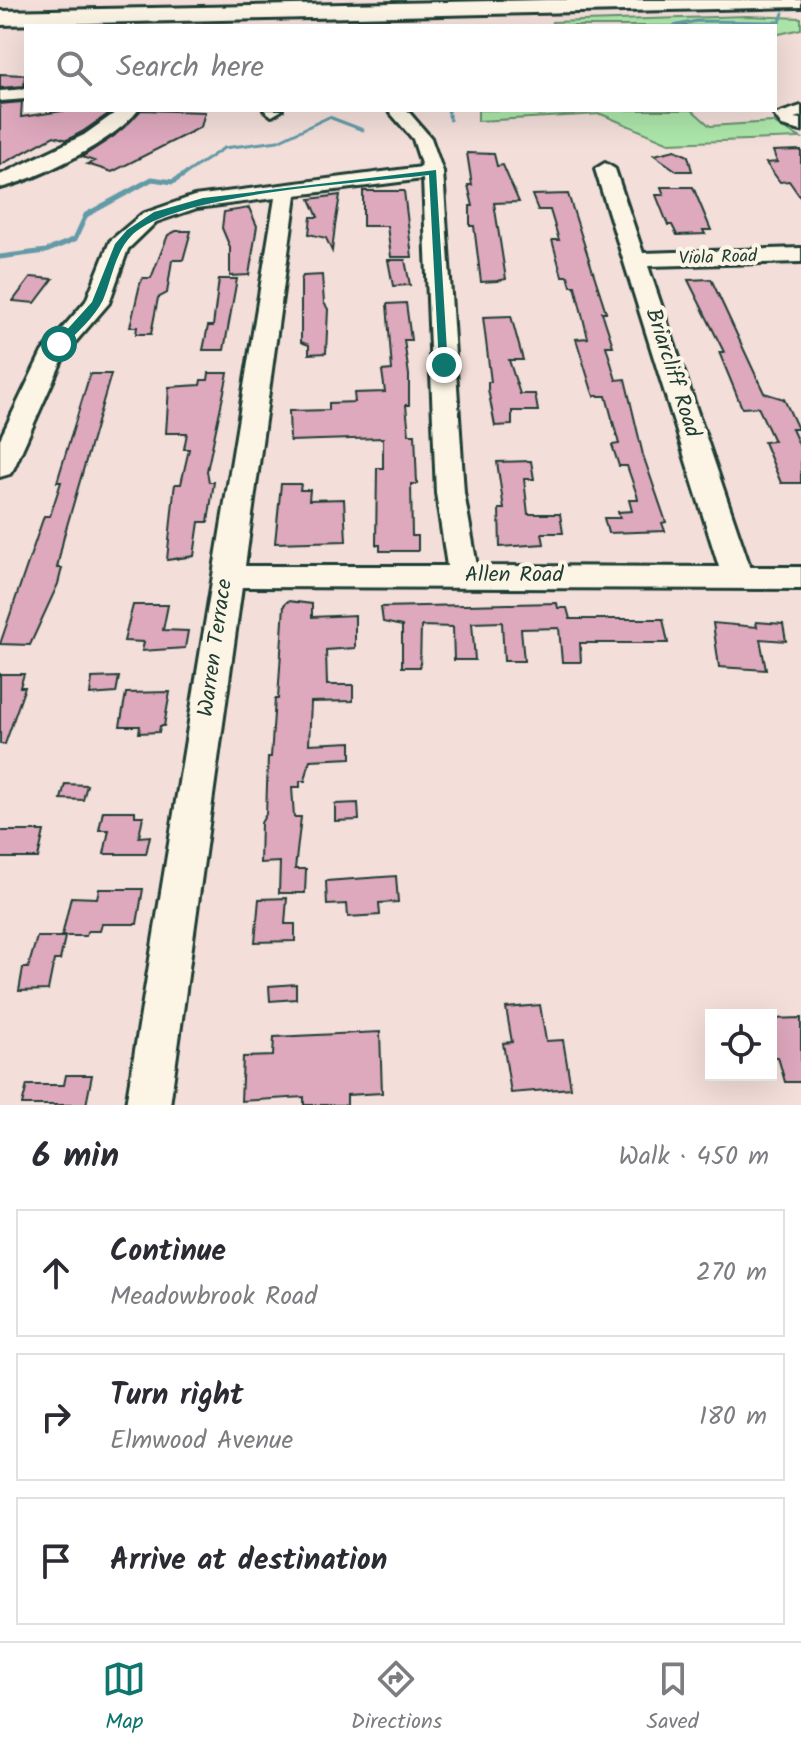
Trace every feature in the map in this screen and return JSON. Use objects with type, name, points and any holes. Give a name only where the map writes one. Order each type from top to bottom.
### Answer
[{"type":"highway","points":[[0,6],[297,0]]},
{"type":"highway","points":[[0,18],[801,1]]},
{"type":"street","points":[[0,96],[24,94]]},
{"type":"street","points":[[801,111],[783,115],[788,122],[801,125]]},
{"type":"street","points":[[0,182],[107,129],[128,112]]},
{"type":"street","points":[[399,112],[416,128],[433,172],[450,493],[463,574]]},
{"type":"street","name":"Briarcliff Road","points":[[605,169],[738,578]]},
{"type":"street","points":[[0,468],[41,376],[59,344],[92,311],[111,258],[130,232],[157,214],[184,205],[433,172]]},
{"type":"street","name":"Warren Terrace","points":[[148,1105],[286,191]]},
{"type":"street","name":"Viola Road","points":[[634,260],[801,255]]},
{"type":"street","name":"Allen Road","points":[[226,576],[463,574],[801,578]]},
{"type":"green space","points":[[747,16],[801,18],[801,29],[777,35],[777,24],[552,22]]},
{"type":"green space","points":[[478,112],[694,112],[710,126],[772,122],[801,138],[669,143],[601,114],[478,121]]},
{"type":"building","points":[[0,74],[24,75],[24,86],[0,88]]},
{"type":"building","points":[[22,102],[21,117],[55,112],[111,112],[67,140],[54,136],[0,165],[0,104]]},
{"type":"building","points":[[139,112],[205,112],[201,127],[112,172],[87,164],[94,161],[82,157],[114,136]]},
{"type":"building","points":[[675,150],[688,156],[692,171],[677,171],[654,155]]},
{"type":"building","points":[[801,150],[801,198],[789,181],[780,182],[766,163],[777,162],[773,151]]},
{"type":"building","points":[[467,153],[494,154],[497,166],[503,165],[519,202],[494,203],[506,279],[481,282],[474,226],[470,226],[470,206],[473,206],[468,185],[472,185]]},
{"type":"building","points":[[661,187],[693,187],[711,230],[703,230],[705,234],[677,235],[672,225],[668,225],[656,195],[664,195]]},
{"type":"building","points":[[363,191],[404,191],[412,257],[391,257],[387,226],[363,226]]},
{"type":"building","points":[[568,194],[606,312],[602,312],[613,346],[606,346],[616,380],[625,379],[643,455],[666,522],[662,523],[665,531],[608,533],[604,518],[620,518],[618,512],[632,511],[629,500],[638,500],[637,495],[627,466],[619,466],[612,445],[619,444],[606,396],[594,396],[576,339],[588,338],[575,286],[571,286],[568,276],[562,276],[552,240],[559,240],[550,210],[538,210],[532,195]]},
{"type":"building","points":[[340,195],[332,251],[326,238],[309,234],[311,217],[318,217],[310,199]]},
{"type":"building","points":[[249,208],[257,226],[249,275],[230,276],[230,247],[222,228],[224,212]]},
{"type":"building","points":[[176,231],[191,231],[183,260],[172,260],[167,293],[158,298],[151,334],[136,334],[137,327],[130,327],[140,284],[143,278],[151,278],[168,235]]},
{"type":"building","points":[[388,260],[405,260],[410,285],[393,286]]},
{"type":"building","points":[[322,275],[324,303],[328,309],[326,353],[309,354],[309,345],[301,342],[301,280],[303,276]]},
{"type":"building","points":[[31,277],[53,279],[35,303],[13,301]]},
{"type":"building","points":[[219,279],[237,279],[224,350],[203,350],[208,326],[213,326]]},
{"type":"building","points":[[711,279],[764,393],[784,399],[798,429],[792,429],[801,449],[801,483],[781,483],[764,442],[774,441],[758,407],[742,408],[719,352],[724,352],[688,280]]},
{"type":"building","points":[[406,303],[411,340],[404,340],[409,375],[409,405],[406,405],[409,434],[415,434],[417,484],[411,484],[412,536],[418,536],[418,551],[380,551],[380,545],[376,545],[377,468],[383,468],[383,438],[290,441],[289,411],[329,410],[329,403],[355,402],[354,393],[385,392],[382,371],[392,370],[387,304]]},
{"type":"building","points":[[511,316],[523,360],[509,360],[520,394],[535,394],[538,411],[512,411],[512,425],[495,426],[488,389],[488,382],[491,382],[483,317]]},
{"type":"building","points":[[209,373],[228,373],[207,471],[209,482],[214,482],[208,522],[199,522],[194,556],[167,560],[175,484],[181,484],[189,449],[184,449],[187,433],[166,433],[169,387],[200,385],[201,380],[208,380]]},
{"type":"building","points":[[90,374],[111,374],[64,536],[57,568],[62,568],[58,584],[30,645],[0,644],[44,516],[50,516],[61,482],[57,482]]},
{"type":"building","points":[[531,461],[534,479],[524,479],[528,514],[560,514],[563,533],[542,533],[544,544],[500,547],[499,509],[504,509],[497,462]]},
{"type":"building","points":[[281,484],[301,484],[300,490],[310,490],[309,500],[344,499],[346,541],[275,543]]},
{"type":"building","points":[[288,601],[312,604],[312,617],[355,615],[355,648],[326,650],[327,685],[353,685],[353,701],[311,702],[309,744],[351,742],[351,758],[310,760],[305,781],[300,781],[300,787],[292,787],[294,817],[301,817],[295,869],[306,869],[305,893],[279,893],[280,862],[260,863],[268,757],[271,757],[275,699],[278,699],[284,605]]},
{"type":"building","points":[[557,603],[558,608],[567,608],[570,619],[663,619],[668,643],[580,643],[581,662],[562,662],[559,628],[521,629],[524,661],[504,661],[502,622],[472,623],[475,660],[454,660],[453,627],[421,626],[420,667],[402,667],[402,626],[383,622],[381,607]]},
{"type":"building","points":[[133,605],[168,605],[163,630],[188,631],[185,648],[142,651],[144,642],[124,641]]},
{"type":"building","points":[[756,622],[783,624],[786,641],[760,639],[766,670],[719,667],[713,623],[757,627]]},
{"type":"building","points":[[0,674],[24,674],[20,687],[25,687],[5,744],[0,744]]},
{"type":"building","points":[[119,677],[116,693],[90,695],[92,678]]},
{"type":"building","points":[[170,692],[164,726],[160,726],[159,732],[139,733],[140,726],[120,726],[126,693]]},
{"type":"building","points":[[65,784],[87,785],[83,800],[61,799]]},
{"type":"building","points":[[358,803],[359,820],[335,821],[335,804]]},
{"type":"building","points":[[103,811],[135,811],[135,816],[143,816],[139,837],[150,836],[146,854],[104,854],[109,830],[99,830]]},
{"type":"building","points":[[0,831],[44,831],[38,858],[0,858]]},
{"type":"building","points":[[396,876],[398,902],[379,903],[380,915],[348,917],[347,904],[327,905],[326,881]]},
{"type":"building","points":[[99,889],[143,889],[137,924],[102,924],[100,931],[88,931],[86,936],[62,936],[71,897],[97,898]]},
{"type":"building","points":[[287,898],[285,924],[295,924],[295,941],[255,942],[259,899]]},
{"type":"building","points":[[37,937],[65,937],[60,960],[54,960],[48,990],[19,991],[23,968],[28,968]]},
{"type":"building","points":[[296,984],[296,999],[270,1001],[269,986]]},
{"type":"building","points":[[540,1005],[546,1041],[563,1040],[571,1088],[511,1093],[503,1043],[512,1042],[506,1008]]},
{"type":"building","points":[[801,1018],[801,1082],[785,1082],[777,1057],[777,1019]]},
{"type":"building","points":[[380,1032],[382,1093],[347,1095],[347,1105],[304,1105],[304,1097],[241,1101],[243,1057],[273,1056],[274,1037]]},
{"type":"building","points":[[66,1075],[92,1075],[86,1105],[22,1105],[27,1085],[64,1085]]},
{"type":"waterway","points":[[683,24],[697,21],[780,22],[783,13]]},
{"type":"waterway","points":[[448,112],[450,120]]},
{"type":"waterway","points":[[0,257],[46,251],[75,239],[86,215],[152,179],[173,182],[224,148],[278,141],[329,117],[363,130]]},
{"type":"route","points":[[59,344],[97,303],[111,258],[118,246],[130,232],[157,214],[194,202],[433,172],[444,365]]}]
